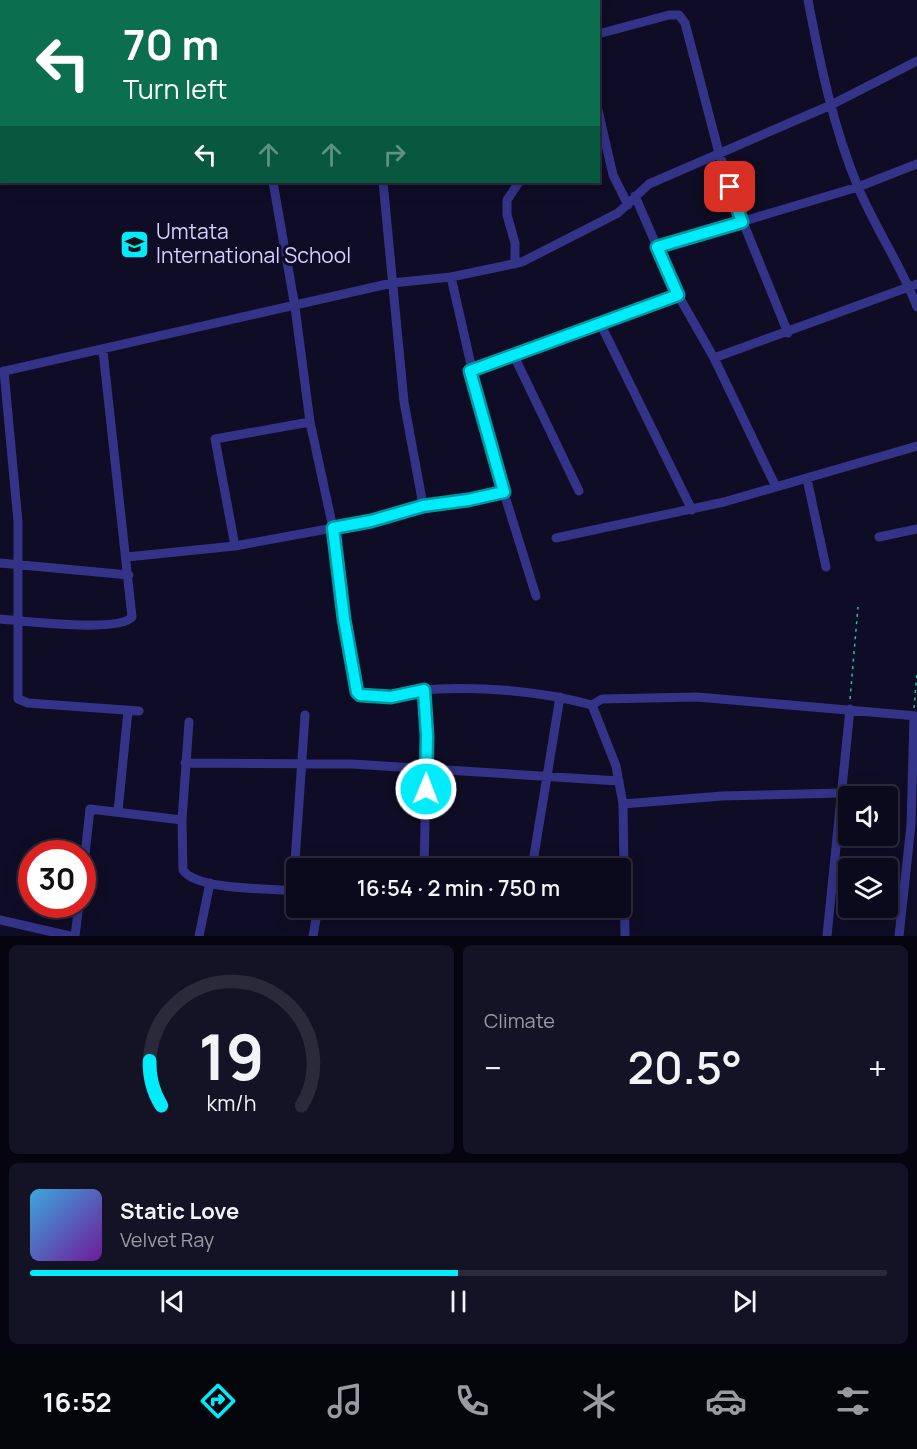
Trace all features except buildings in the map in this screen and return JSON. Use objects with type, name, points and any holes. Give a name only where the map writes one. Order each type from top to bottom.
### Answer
[{"type":"street","points":[[808,0],[831,105],[858,187],[913,286],[917,307]]},
{"type":"street","points":[[600,33],[669,15],[679,15],[685,23],[718,153],[742,222],[788,333]]},
{"type":"street","points":[[139,711],[19,701],[16,620],[20,565],[14,452],[2,372],[103,351],[392,283],[451,277],[515,264],[608,218],[628,205],[649,184],[831,105],[917,61]]},
{"type":"street","points":[[600,119],[613,176],[628,205]]},
{"type":"street","points":[[657,247],[858,187],[917,164]]},
{"type":"street","points":[[273,183],[295,307],[310,422],[333,528],[344,619],[357,692],[372,698],[424,690],[503,689],[543,692],[592,705],[602,699],[697,697],[915,716],[911,825],[899,936]]},
{"type":"street","points":[[383,183],[404,402],[423,506]]},
{"type":"street","points":[[515,264],[515,243],[507,215],[507,200],[518,183]]},
{"type":"street","points":[[635,196],[678,295],[714,358],[776,487]]},
{"type":"street","points":[[451,277],[470,371],[536,596]]},
{"type":"street","points":[[714,358],[913,286]]},
{"type":"street","points":[[470,371],[678,295]]},
{"type":"street","points":[[600,323],[692,510]]},
{"type":"street","points":[[0,619],[82,625],[128,621],[132,617],[103,351]]},
{"type":"street","points":[[514,356],[579,491]]},
{"type":"street","points":[[235,546],[215,439],[310,422]]},
{"type":"street","points":[[556,538],[692,510],[917,446]]},
{"type":"street","points":[[807,479],[826,567]]},
{"type":"street","points":[[126,557],[235,546],[371,521],[423,506],[504,492]]},
{"type":"street","points":[[879,537],[917,529]]},
{"type":"street","points":[[0,563],[129,575]]},
{"type":"street","points":[[424,690],[427,736],[424,858]]},
{"type":"street","points":[[534,858],[560,697]]},
{"type":"street","points":[[592,705],[620,781],[623,804],[625,936]]},
{"type":"street","points":[[842,786],[850,710]]},
{"type":"street","points":[[118,811],[128,711]]},
{"type":"street","points":[[297,858],[305,715]]},
{"type":"street","points":[[189,722],[182,820],[183,870],[187,876],[210,883],[286,890]]},
{"type":"street","points":[[185,763],[303,763],[620,781]]},
{"type":"street","points":[[623,804],[722,796],[838,793]]},
{"type":"street","points":[[87,840],[90,809],[182,820]]},
{"type":"street","points":[[827,936],[838,824]]},
{"type":"street","points":[[199,936],[210,883]]},
{"type":"street","points":[[75,936],[77,918]]},
{"type":"street","points":[[313,936],[316,918]]},
{"type":"street","points":[[0,920],[70,936]]},
{"type":"path","points":[[850,710],[858,608]]},
{"type":"path","points":[[915,716],[917,673]]},
{"type":"place","name":"Umtata International School","points":[[135,244]]},
{"type":"route","points":[[426,789],[427,709],[424,690],[407,695],[372,698],[357,692],[344,619],[333,528],[371,521],[423,506],[504,492],[470,371],[678,295],[657,247],[742,222],[730,187]]}]
